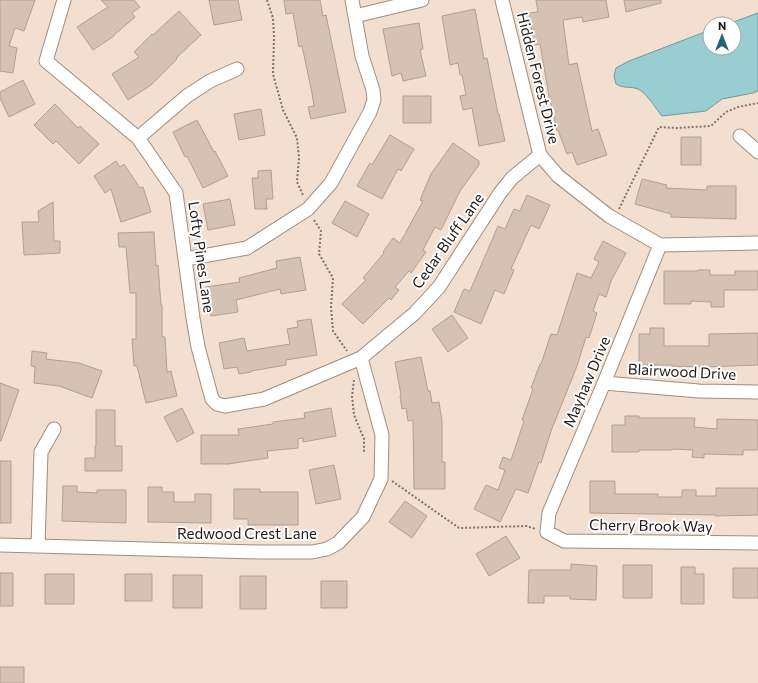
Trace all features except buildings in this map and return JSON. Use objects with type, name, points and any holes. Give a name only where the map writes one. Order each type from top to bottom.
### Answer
[{"type":"street","name":"Lofty Pines Lane","points":[[64,0],[46,61],[138,138],[176,193],[198,347],[212,399],[217,404],[225,406]]},
{"type":"street","points":[[186,259],[247,248],[308,210],[331,183],[370,112],[374,100],[373,90],[362,56],[352,0]]},
{"type":"street","points":[[355,16],[422,0]]},
{"type":"street","name":"Hidden Forest Drive","points":[[502,0],[540,155],[558,176],[583,197],[614,218],[660,245]]},
{"type":"street","points":[[138,138],[187,96],[210,81],[237,69]]},
{"type":"street","points":[[740,136],[758,152]]},
{"type":"street","name":"Cedar Bluff Lane","points":[[225,406],[264,399],[356,360],[415,313],[439,287],[500,193],[512,178],[540,155]]},
{"type":"street","points":[[660,245],[758,243]]},
{"type":"street","name":"Mayhaw Drive","points":[[547,532],[549,513],[660,245]]},
{"type":"street","name":"Redwood Crest Lane","points":[[0,545],[260,552],[312,552],[327,549],[338,543],[363,517],[381,479],[382,434],[356,360]]},
{"type":"street","name":"Blairwood Drive","points":[[604,383],[699,391],[758,392]]},
{"type":"street","points":[[38,546],[41,452],[54,430]]},
{"type":"street","name":"Cherry Brook Way","points":[[547,532],[564,541],[758,543]]},
{"type":"path","points":[[267,0],[273,18],[273,74],[283,110],[296,138],[299,158],[298,182],[308,210],[320,232],[319,254],[333,278],[331,307],[333,331],[347,352],[356,360],[352,396],[354,415],[364,439],[364,453]]},
{"type":"path","points":[[614,218],[659,127],[676,128],[712,126],[726,112],[738,107],[758,103]]},
{"type":"path","points":[[381,479],[389,479],[459,528],[526,526],[547,532]]},
{"type":"water","points":[[758,13],[758,91],[722,99],[706,111],[662,116],[648,97],[641,91],[635,88],[616,84],[614,76],[616,68],[629,61],[702,33],[702,56],[742,56],[742,19]]}]
